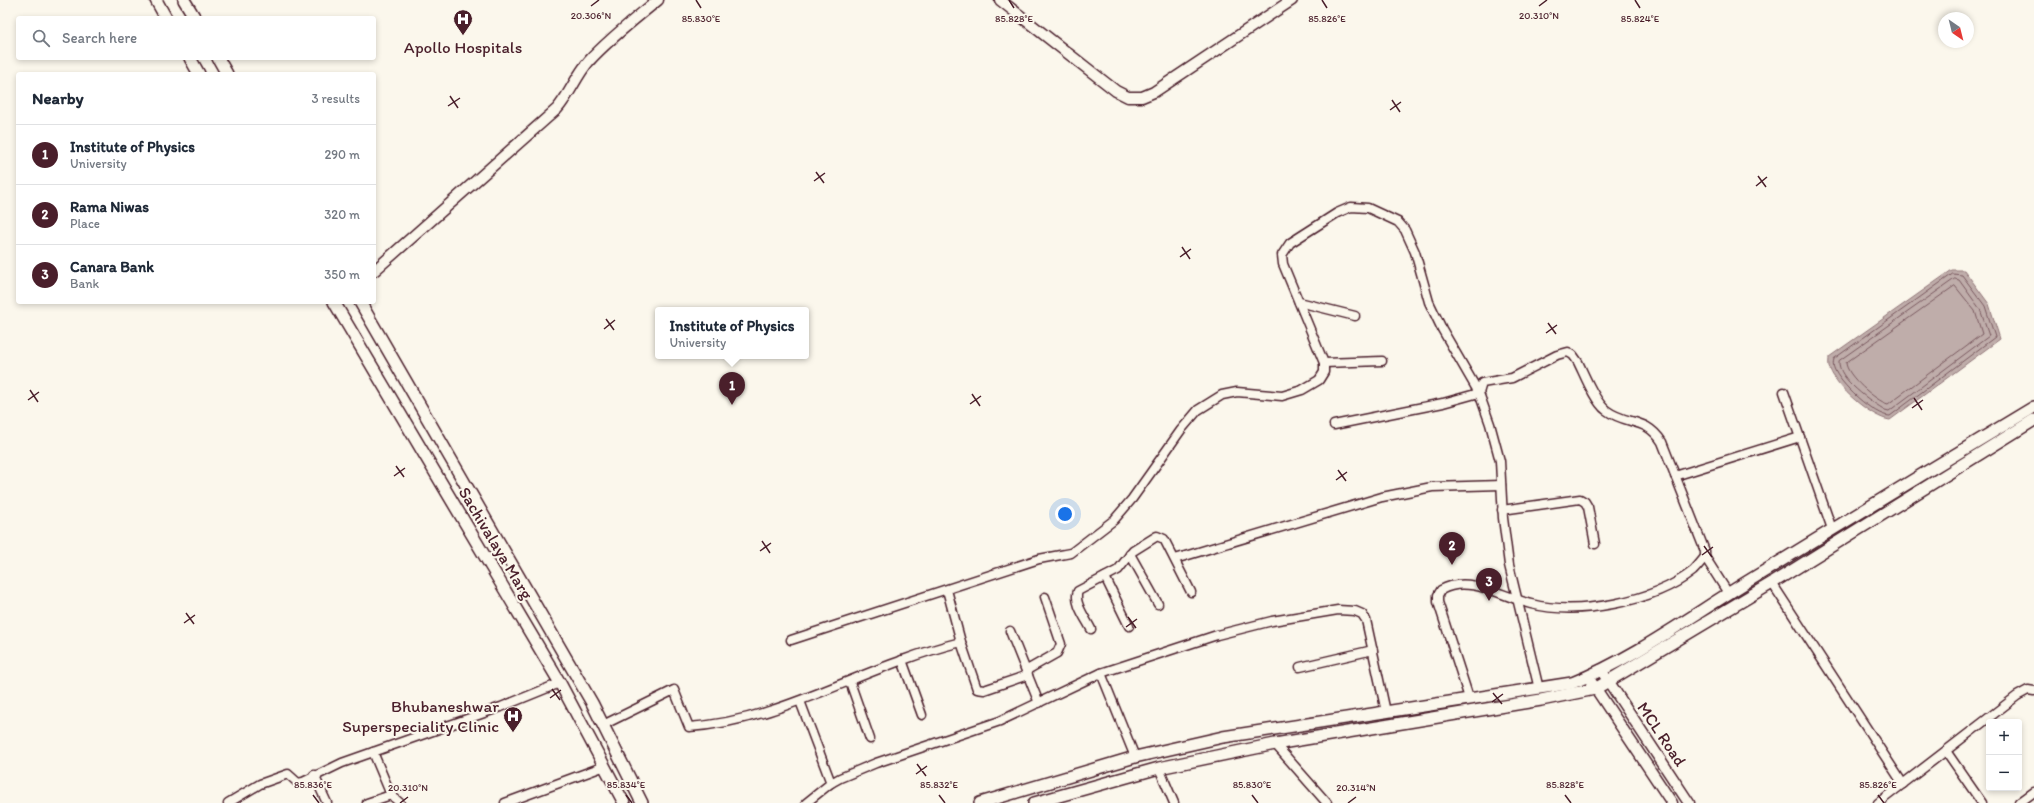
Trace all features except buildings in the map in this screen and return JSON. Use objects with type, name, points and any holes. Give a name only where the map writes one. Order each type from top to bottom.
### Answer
[{"type":"main road","points":[[156,0],[165,16]]},
{"type":"main road","points":[[184,0],[194,16]]},
{"type":"main road","points":[[191,60],[198,72]]},
{"type":"main road","points":[[219,60],[226,72]]},
{"type":"main road","name":"Sachivalaya Marg","points":[[335,304],[560,683],[624,803]]},
{"type":"main road","points":[[361,304],[588,696],[642,803]]},
{"type":"main road","points":[[980,803],[1135,757],[1227,737],[1572,683],[1601,670],[1677,626],[1832,529],[2034,407]]},
{"type":"main road","points":[[1034,803],[1159,768],[1275,744],[1533,702],[1595,689],[1609,683],[2034,420]]},
{"type":"main road","points":[[572,705],[588,696]]},
{"type":"main road","points":[[1227,737],[1230,754]]},
{"type":"street","points":[[376,269],[557,109],[566,99],[576,78],[590,61],[658,0]]},
{"type":"street","points":[[1000,0],[1116,91],[1128,97],[1142,97],[1190,69],[1292,0]]},
{"type":"street","points":[[792,640],[1039,559],[1070,553],[1114,520],[1132,499],[1181,430],[1198,410],[1222,395],[1237,392],[1282,396],[1302,390],[1318,380],[1324,372],[1324,363],[1283,264],[1282,255],[1290,243],[1337,213],[1351,207],[1368,208],[1398,222],[1405,230],[1415,252],[1429,302],[1442,329],[1479,393],[1490,424],[1500,461],[1502,510],[1509,565],[1519,599],[1539,689]]},
{"type":"street","points":[[1299,302],[1355,316]]},
{"type":"street","points":[[1479,393],[1482,383],[1512,378],[1557,355],[1568,352],[1573,355],[1605,409],[1616,416],[1642,423],[1655,432],[1662,442],[1705,551],[1705,557],[1728,594]]},
{"type":"street","points":[[1324,363],[1382,361]]},
{"type":"street","points":[[1784,392],[1832,529]]},
{"type":"street","points":[[1334,425],[1443,403],[1479,393]]},
{"type":"street","points":[[1675,476],[1800,437]]},
{"type":"street","points":[[1174,559],[1382,497],[1432,488],[1501,485]]},
{"type":"street","points":[[1502,510],[1580,499],[1585,502],[1588,507],[1595,544]]},
{"type":"street","points":[[1091,629],[1076,595],[1081,588],[1118,570],[1138,546],[1157,536],[1164,539],[1191,592]]},
{"type":"street","points":[[1130,554],[1158,604]]},
{"type":"street","points":[[1469,698],[1438,602],[1438,595],[1445,588],[1466,584],[1552,608],[1613,605],[1636,599],[1665,587],[1693,571],[1705,557]]},
{"type":"street","points":[[1105,577],[1129,626]]},
{"type":"street","points":[[1772,583],[1903,784]]},
{"type":"street","points":[[947,590],[961,642],[977,689],[984,690],[1028,673],[1057,653],[1062,644],[1045,597]]},
{"type":"street","points":[[806,803],[831,782],[876,763],[1000,721],[1101,673],[1217,635],[1272,621],[1338,610],[1355,610],[1362,614],[1366,620],[1386,712]]},
{"type":"street","points":[[1010,632],[1039,703]]},
{"type":"street","points":[[603,725],[674,690],[689,727],[710,726],[743,719],[800,701],[902,660],[961,642]]},
{"type":"street","points":[[1300,667],[1373,650]]},
{"type":"street","points":[[902,660],[922,715]]},
{"type":"street","name":"MCL Road","points":[[1601,670],[1689,803]]},
{"type":"street","points":[[1101,673],[1135,757]]},
{"type":"street","name":"MCL Road","points":[[1588,676],[1595,689],[1672,803]]},
{"type":"street","points":[[850,682],[870,739]]},
{"type":"street","points":[[228,803],[260,784],[288,774],[298,783],[303,782],[373,752],[501,707],[560,683]]},
{"type":"street","points":[[1878,803],[2017,696],[2028,690],[2034,691]]},
{"type":"street","points":[[800,701],[831,782]]},
{"type":"street","points":[[1275,744],[1327,803]]},
{"type":"street","points":[[1946,751],[1982,803]]},
{"type":"street","points":[[373,752],[391,795],[400,803]]},
{"type":"street","points":[[505,803],[604,766]]},
{"type":"street","points":[[1159,768],[1174,803]]},
{"type":"street","points":[[314,776],[326,803]]},
{"type":"street","points":[[2019,803],[2034,792]]},
{"type":"street","points":[[367,803],[391,795]]},
{"type":"water","points":[[1952,270],[1964,270],[1989,304],[2000,339],[1890,420],[1874,414],[1847,393],[1839,384],[1829,368],[1829,357]]},
{"type":"place","name":"Apollo Hospitals","points":[[463,36]]},
{"type":"place","name":"Institute of Physics","points":[[732,405]]},
{"type":"place","name":"Rama Niwas","points":[[1452,565]]},
{"type":"place","name":"Canara Bank","points":[[1489,601]]},
{"type":"place","name":"Bhubaneshwar Superspeciality Clinic","points":[[513,733]]}]
